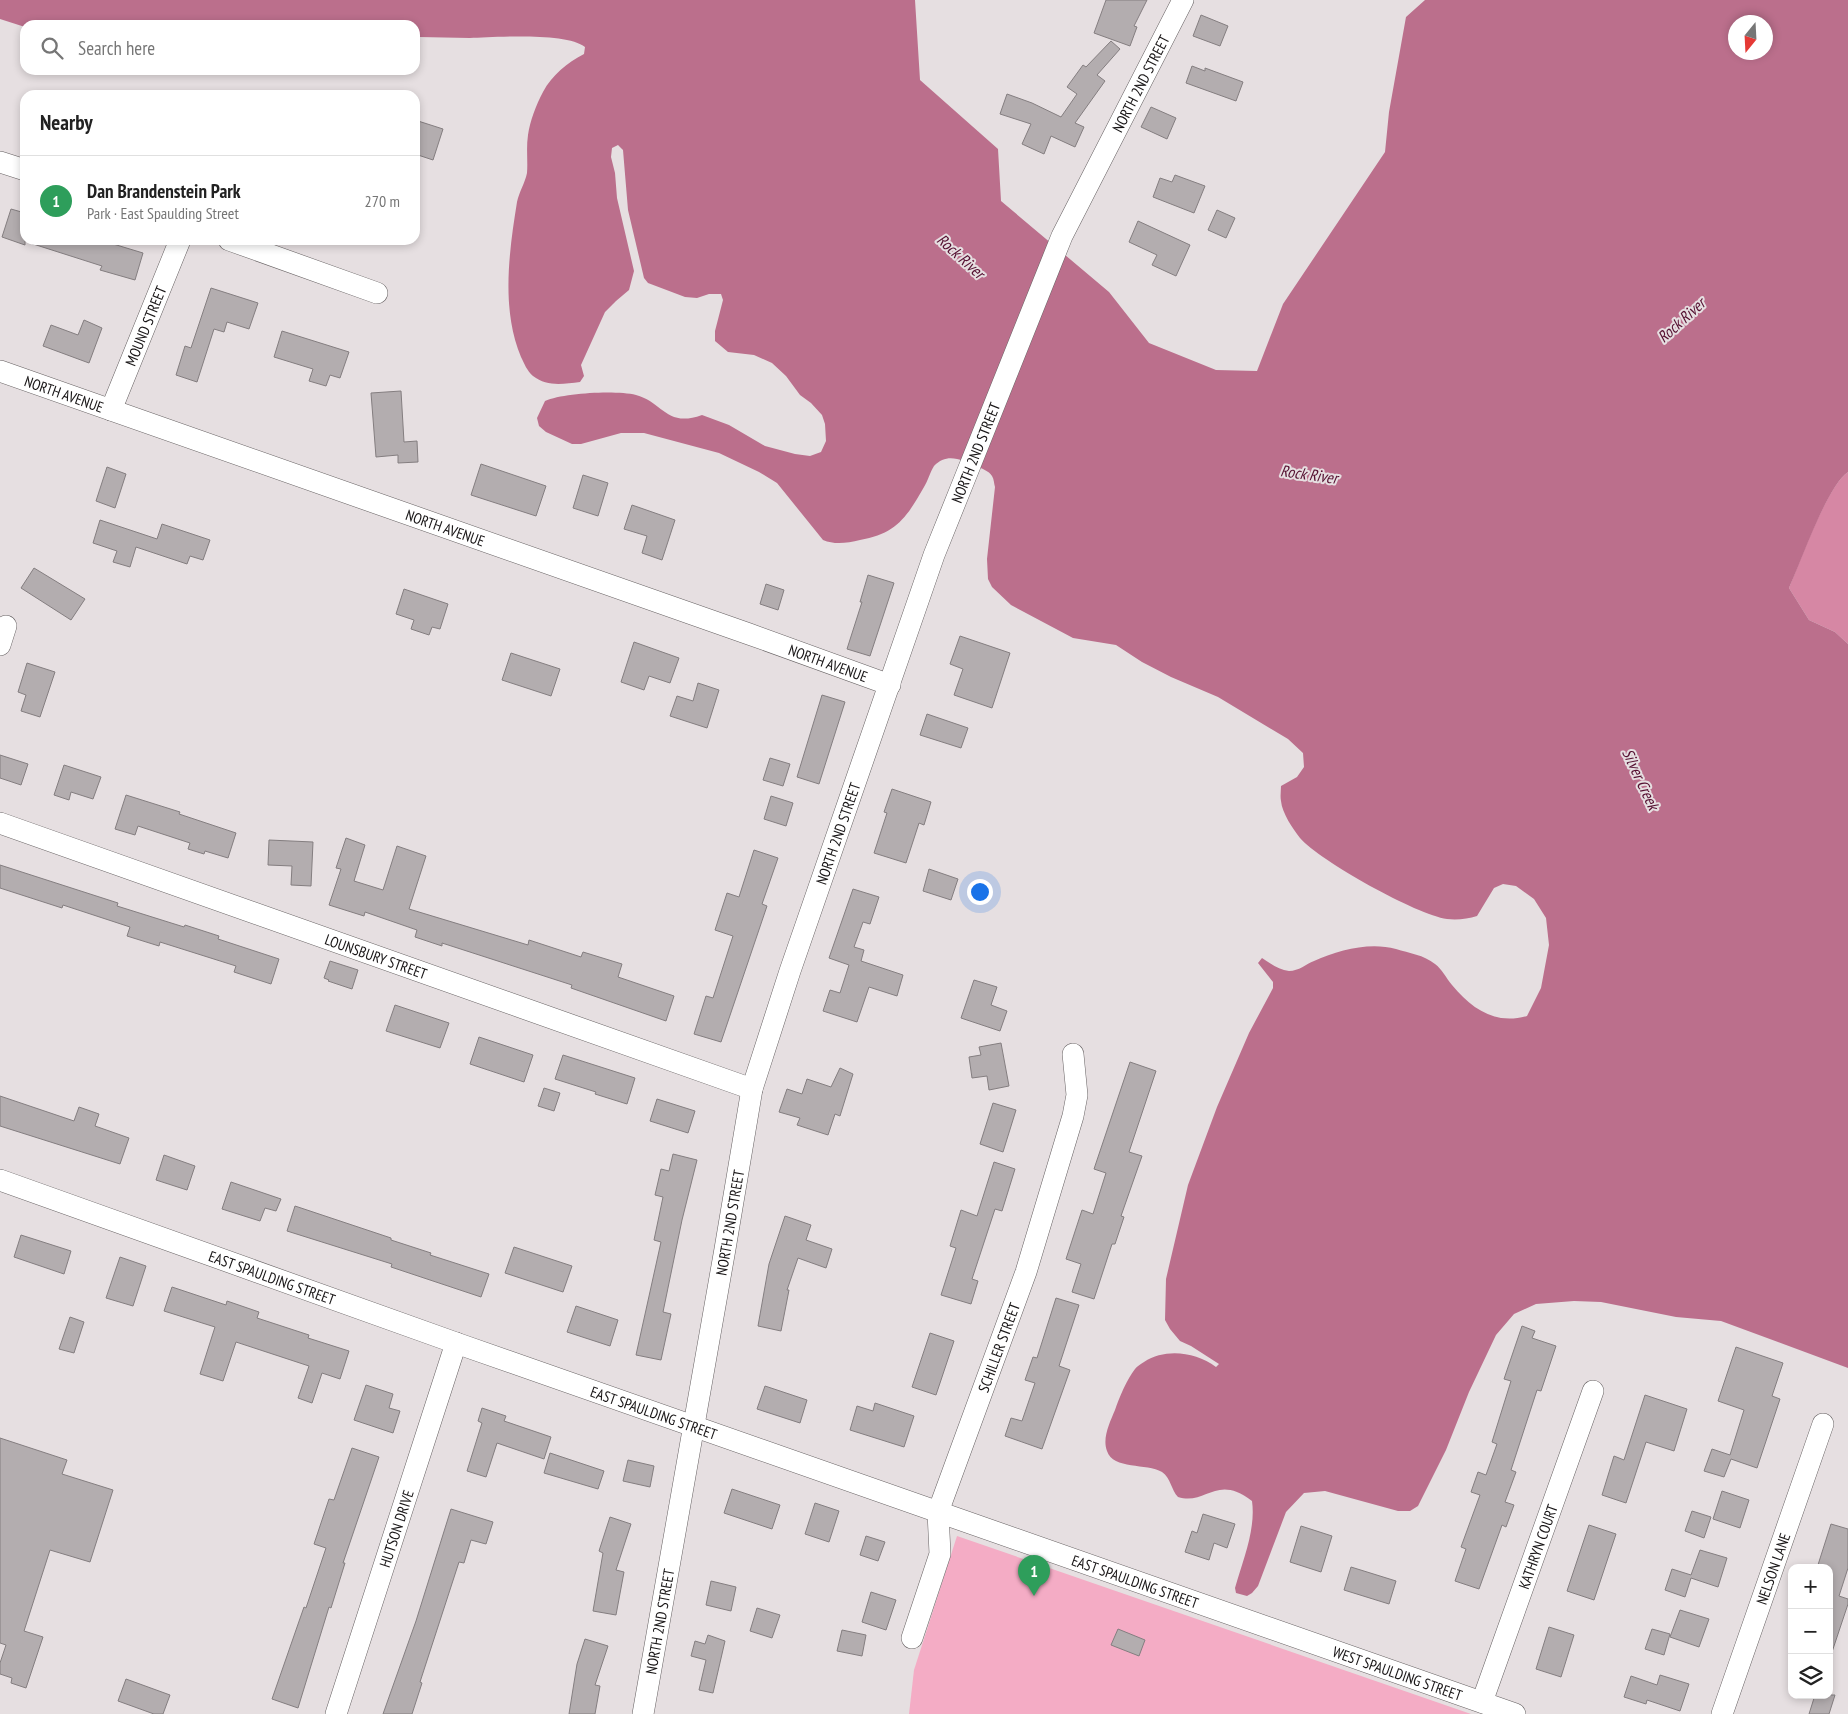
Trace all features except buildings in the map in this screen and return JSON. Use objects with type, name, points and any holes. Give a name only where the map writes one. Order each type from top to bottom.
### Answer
[{"type":"street","name":"NORTH 2ND STREET","points":[[643,1714],[752,1088],[793,962],[934,555],[1062,236],[1183,0]]},
{"type":"street","points":[[0,162],[20,168]]},
{"type":"street","name":"MOUND STREET","points":[[111,410],[178,245]]},
{"type":"street","points":[[243,245],[377,293]]},
{"type":"street","name":"NORTH AVENUE","points":[[0,371],[739,630],[890,686]]},
{"type":"street","name":"LOUNSBURY STREET","points":[[0,823],[752,1088]]},
{"type":"street","name":"SCHILLER STREET","points":[[912,1638],[940,1554],[938,1512],[1026,1272],[1074,1116],[1076,1095],[1073,1054]]},
{"type":"street","name":"EAST SPAULDING STREET","points":[[0,1180],[694,1427],[1309,1641]]},
{"type":"street","name":"HUTSON DRIVE","points":[[336,1714],[456,1343]]},
{"type":"street","name":"KATHRYN COURT","points":[[1482,1702],[1594,1391]]},
{"type":"street","name":"NELSON LANE","points":[[1722,1714],[1823,1424]]},
{"type":"street","name":"WEST SPAULDING STREET","points":[[1309,1641],[1515,1714]]},
{"type":"shaded area","points":[[1848,472],[1848,644],[1835,632],[1809,620],[1789,588],[1831,492]]},
{"type":"shaded area","points":[[957,1536],[1471,1714],[909,1714],[914,1670]]},
{"type":"water","points":[[0,0],[915,0],[920,80],[998,149],[1001,201],[1109,292],[1149,343],[1216,370],[1257,371],[1283,304],[1385,152],[1389,112],[1406,17],[1425,0],[1848,0],[1848,472],[1840,480],[1823,508],[1789,588],[1809,620],[1835,632],[1848,644],[1848,1368],[1721,1321],[1676,1317],[1601,1302],[1574,1301],[1536,1304],[1514,1314],[1496,1335],[1469,1392],[1446,1450],[1418,1506],[1410,1511],[1398,1511],[1325,1491],[1304,1493],[1286,1512],[1258,1586],[1247,1596],[1236,1593],[1235,1588],[1245,1556],[1252,1522],[1252,1501],[1240,1493],[1229,1490],[1220,1490],[1188,1499],[1178,1497],[1167,1477],[1162,1472],[1156,1469],[1123,1464],[1116,1461],[1110,1457],[1105,1441],[1121,1394],[1132,1373],[1139,1365],[1153,1358],[1171,1353],[1190,1355],[1216,1367],[1219,1364],[1180,1341],[1170,1329],[1165,1320],[1166,1279],[1188,1185],[1217,1107],[1249,1033],[1273,988],[1273,982],[1258,963],[1262,958],[1282,969],[1293,971],[1324,957],[1354,948],[1386,947],[1421,956],[1431,961],[1440,968],[1460,994],[1485,1013],[1505,1018],[1527,1016],[1541,988],[1549,945],[1546,918],[1534,899],[1516,886],[1503,884],[1494,888],[1477,916],[1447,919],[1414,908],[1370,886],[1347,873],[1311,848],[1294,830],[1282,806],[1281,786],[1297,777],[1304,767],[1303,753],[1288,739],[1218,697],[1171,677],[1142,662],[1116,645],[1073,638],[1011,605],[992,587],[988,579],[987,559],[995,487],[992,476],[982,469],[955,459],[944,459],[934,466],[912,507],[892,529],[872,537],[837,543],[823,540],[777,483],[759,472],[719,453],[644,433],[621,433],[581,444],[572,444],[546,432],[539,426],[537,418],[545,401],[577,394],[627,393],[645,398],[672,416],[690,418],[702,415],[729,425],[765,446],[795,454],[810,456],[821,452],[826,441],[825,424],[822,415],[800,395],[786,376],[772,363],[754,355],[728,352],[715,341],[715,331],[723,300],[721,294],[709,294],[697,298],[685,297],[648,283],[644,278],[628,210],[623,150],[618,145],[612,148],[611,157],[615,173],[617,198],[634,271],[629,290],[605,312],[581,365],[584,376],[580,382],[561,384],[544,382],[533,376],[527,369],[515,339],[511,320],[508,280],[517,202],[527,173],[529,130],[540,97],[551,80],[560,70],[584,54],[585,47],[576,42],[547,37],[420,37],[420,20],[20,20],[20,25],[0,19]]},
{"type":"place","name":"Dan Brandenstein Park","points":[[1034,1596]]},
{"type":"water label","name":"Rock River","points":[[961,256]]},
{"type":"water label","name":"Rock River","points":[[1681,320]]},
{"type":"water label","name":"Rock River","points":[[1309,474]]},
{"type":"water label","name":"Silver Creek","points":[[1641,779]]}]
